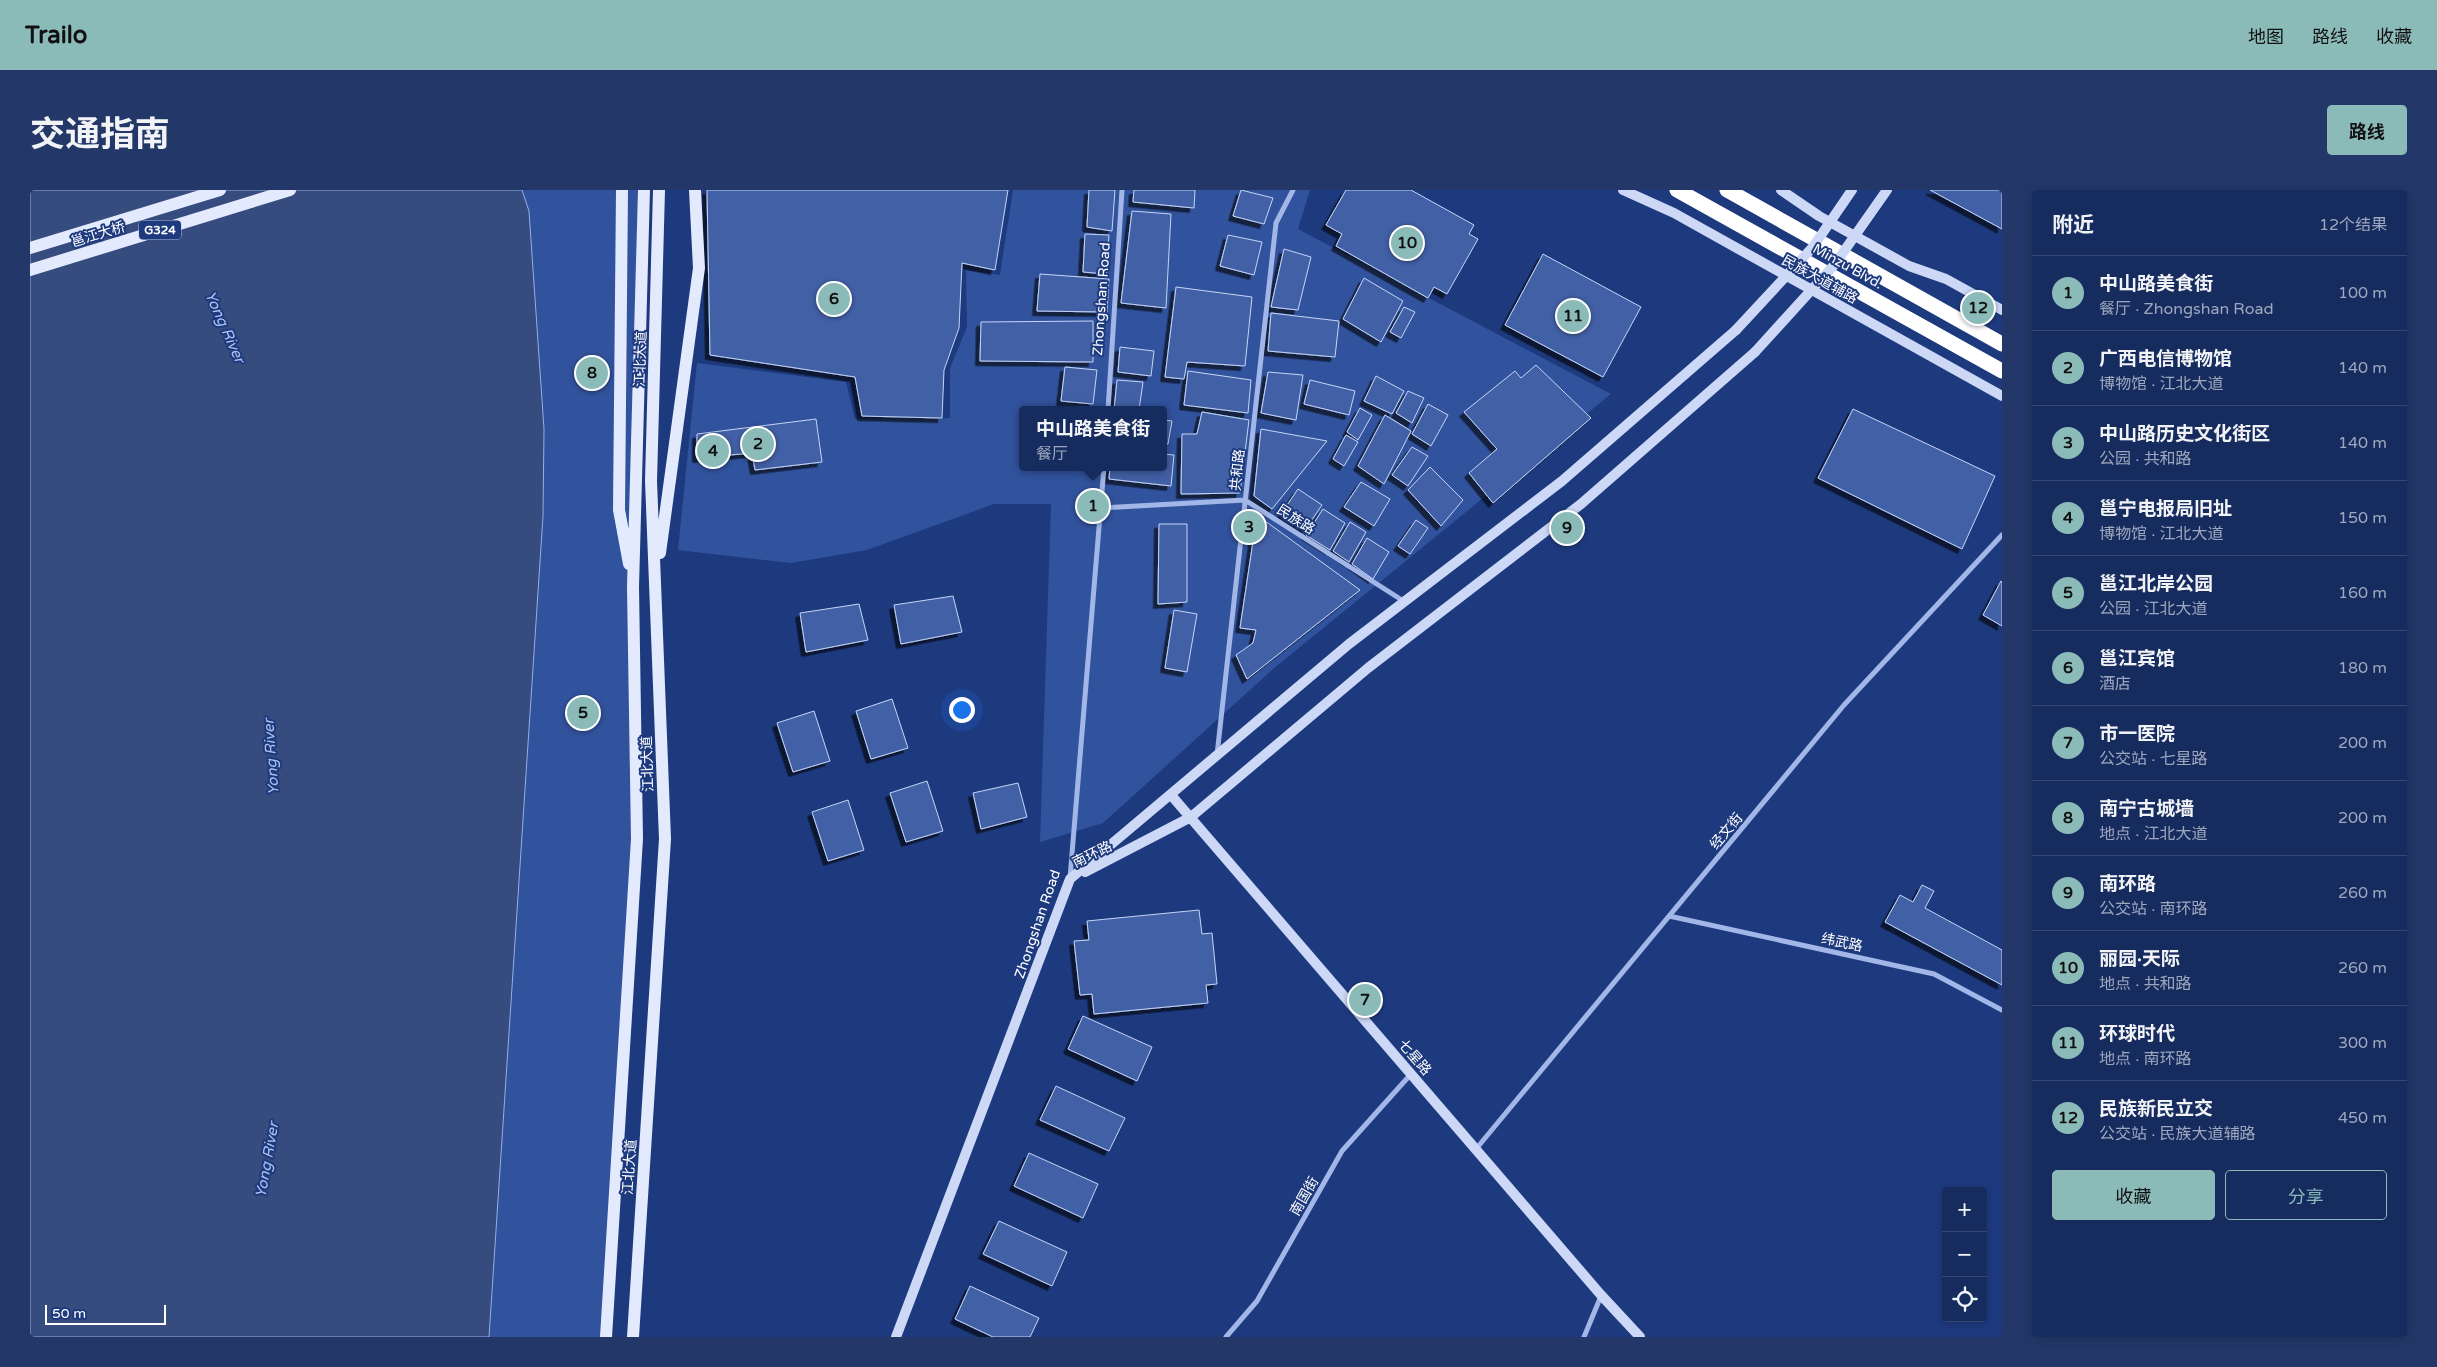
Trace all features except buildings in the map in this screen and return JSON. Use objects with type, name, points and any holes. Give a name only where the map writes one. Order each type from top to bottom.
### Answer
[{"type":"highway","name":"Minzu Blvd.","points":[[1677,190],[2002,371]]},
{"type":"highway","name":"Minzu Blvd.","points":[[1727,190],[2002,344]]},
{"type":"main road","name":"邕江大桥","points":[[30,248],[220,190]]},
{"type":"main road","name":"邕江大桥","points":[[30,270],[290,190]]},
{"type":"main road","points":[[622,190],[618,510],[633,587]]},
{"type":"main road","name":"江北大道","points":[[606,1337],[637,840],[633,587],[644,190]]},
{"type":"main road","name":"江北大道","points":[[634,1337],[665,839],[651,481],[659,190]]},
{"type":"main road","points":[[655,583],[699,268],[696,190]]},
{"type":"main road","name":"民族大道辅路","points":[[1623,190],[1674,213],[2002,396]]},
{"type":"main road","points":[[1781,190],[1819,216],[1909,266],[1946,279],[2002,310]]},
{"type":"main road","name":"南环路","points":[[1070,880],[1349,644],[1562,481],[1736,330],[1813,247],[1852,190]]},
{"type":"main road","name":"南环路","points":[[1070,880],[1190,817],[1368,668],[1581,504],[1755,352],[1835,264],[1887,190]]},
{"type":"main road","name":"七星路","points":[[1171,795],[1601,1295],[1640,1337]]},
{"type":"main road","name":"Zhongshan Road","points":[[896,1337],[1070,880]]},
{"type":"street","name":"Zhongshan Road","points":[[1108,406],[1122,190]]},
{"type":"street","name":"共和路","points":[[1217,756],[1276,223],[1293,190]]},
{"type":"street","name":"Zhongshan Road","points":[[1070,880],[1104,471]]},
{"type":"street","points":[[1101,508],[1245,500]]},
{"type":"street","name":"民族路","points":[[1245,500],[1405,602]]},
{"type":"street","name":"经文街","points":[[1476,1149],[1844,706],[2002,535]]},
{"type":"street","name":"纬武路","points":[[1669,916],[1934,974],[2002,1010]]},
{"type":"street","name":"南国街","points":[[1226,1337],[1257,1301],[1342,1152],[1411,1074]]},
{"type":"street","points":[[1584,1337],[1601,1295]]},
{"type":"shaded area","points":[[522,190],[644,190],[637,480],[637,839],[606,1337],[489,1337],[543,516],[544,429],[529,211]]},
{"type":"shaded area","points":[[1013,190],[1310,190],[1298,229],[1611,394],[1273,669],[1103,823],[1040,842],[1051,504],[994,504],[867,550],[791,563],[678,550],[697,363],[846,382],[855,419],[950,418],[950,368],[967,327],[966,270],[1000,275]]},
{"type":"water","name":"Yong River","points":[[30,190],[522,190],[529,211],[544,429],[543,516],[489,1337],[30,1337]]},
{"type":"place","name":"丽园·天际","points":[[1407,243]]},
{"type":"place","name":"邕江宾馆","points":[[834,299]]},
{"type":"place","name":"民族新民立交","points":[[1978,308]]},
{"type":"place","name":"环球时代","points":[[1573,316]]},
{"type":"place","name":"南宁古城墙","points":[[592,373]]},
{"type":"place","name":"广西电信博物馆","points":[[758,444]]},
{"type":"place","name":"邕宁电报局旧址","points":[[713,451]]},
{"type":"place","name":"中山路美食街","points":[[1093,506]]},
{"type":"place","name":"中山路历史文化街区","points":[[1249,527]]},
{"type":"place","name":"南环路","points":[[1567,528]]},
{"type":"place","name":"邕江北岸公园","points":[[583,713]]},
{"type":"place","name":"市一医院","points":[[1365,1000]]}]
